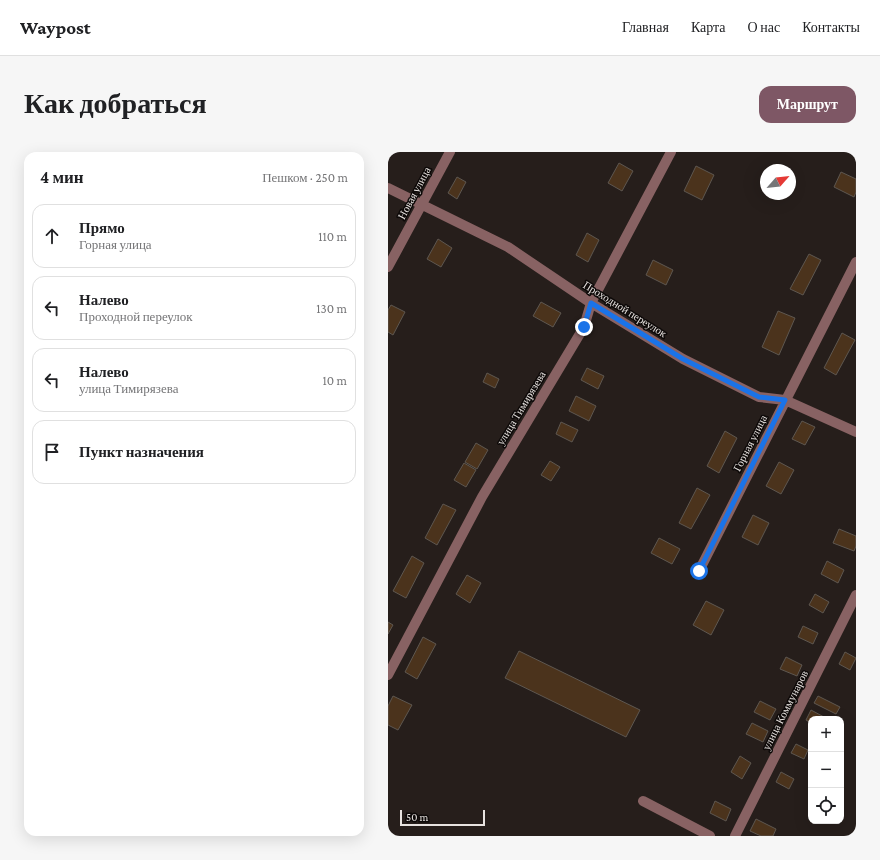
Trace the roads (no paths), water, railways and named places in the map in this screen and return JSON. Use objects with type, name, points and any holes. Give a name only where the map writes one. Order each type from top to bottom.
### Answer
[{"type":"street","name":"Новая улица","points":[[388,267],[450,152]]},
{"type":"street","name":"улица Тимирязева","points":[[388,674],[482,497],[584,327],[591,303],[671,152]]},
{"type":"street","name":"Проходной переулок","points":[[388,188],[508,247],[591,303],[690,363],[759,397],[785,400],[856,432]]},
{"type":"street","name":"Горная улица","points":[[699,571],[856,262]]},
{"type":"street","name":"улица Коммунаров","points":[[735,836],[856,596]]},
{"type":"street","points":[[643,801],[710,836]]}]
